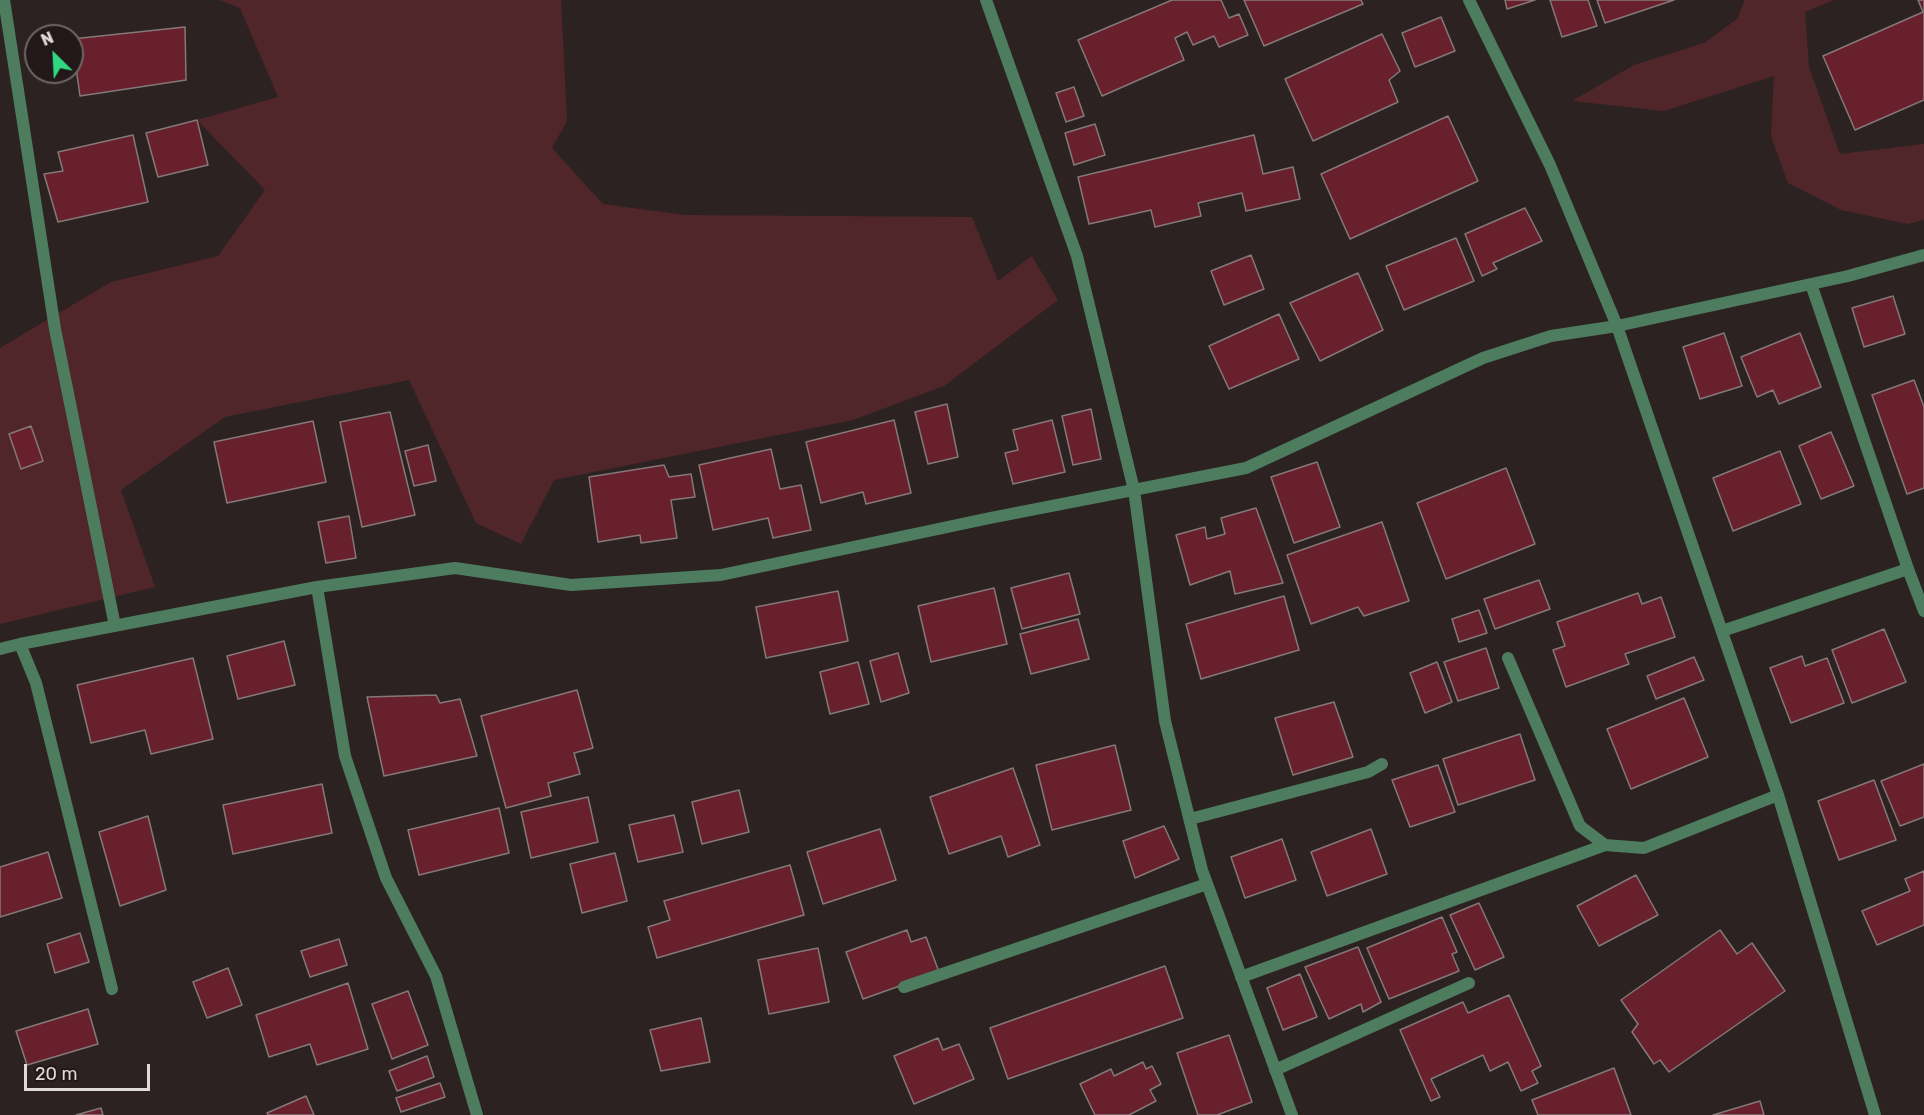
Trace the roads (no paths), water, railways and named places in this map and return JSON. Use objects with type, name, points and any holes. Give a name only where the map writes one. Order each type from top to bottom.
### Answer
[{"type":"street","points":[[4,0],[55,329],[115,626]]},
{"type":"street","points":[[986,0],[1077,256],[1134,490],[1165,721],[1207,884],[1292,1115]]},
{"type":"street","points":[[1469,0],[1550,165],[1617,326],[1778,795],[1875,1115]]},
{"type":"street","points":[[0,650],[20,644],[317,587],[455,568],[571,585],[721,575],[978,520],[1246,468],[1484,358],[1551,336],[1617,326],[1848,276],[1924,255]]},
{"type":"street","points":[[1811,284],[1924,611]]},
{"type":"street","points":[[1722,631],[1908,569]]},
{"type":"street","points":[[317,587],[345,756],[386,878],[436,976],[477,1115]]},
{"type":"street","points":[[20,644],[36,683],[112,989]]},
{"type":"street","points":[[1508,658],[1580,826],[1605,845]]},
{"type":"street","points":[[1190,819],[1368,772],[1382,764]]},
{"type":"street","points":[[1241,976],[1605,845],[1644,848],[1778,795]]},
{"type":"street","points":[[904,987],[1207,884]]},
{"type":"street","points":[[1275,1070],[1469,983]]}]
